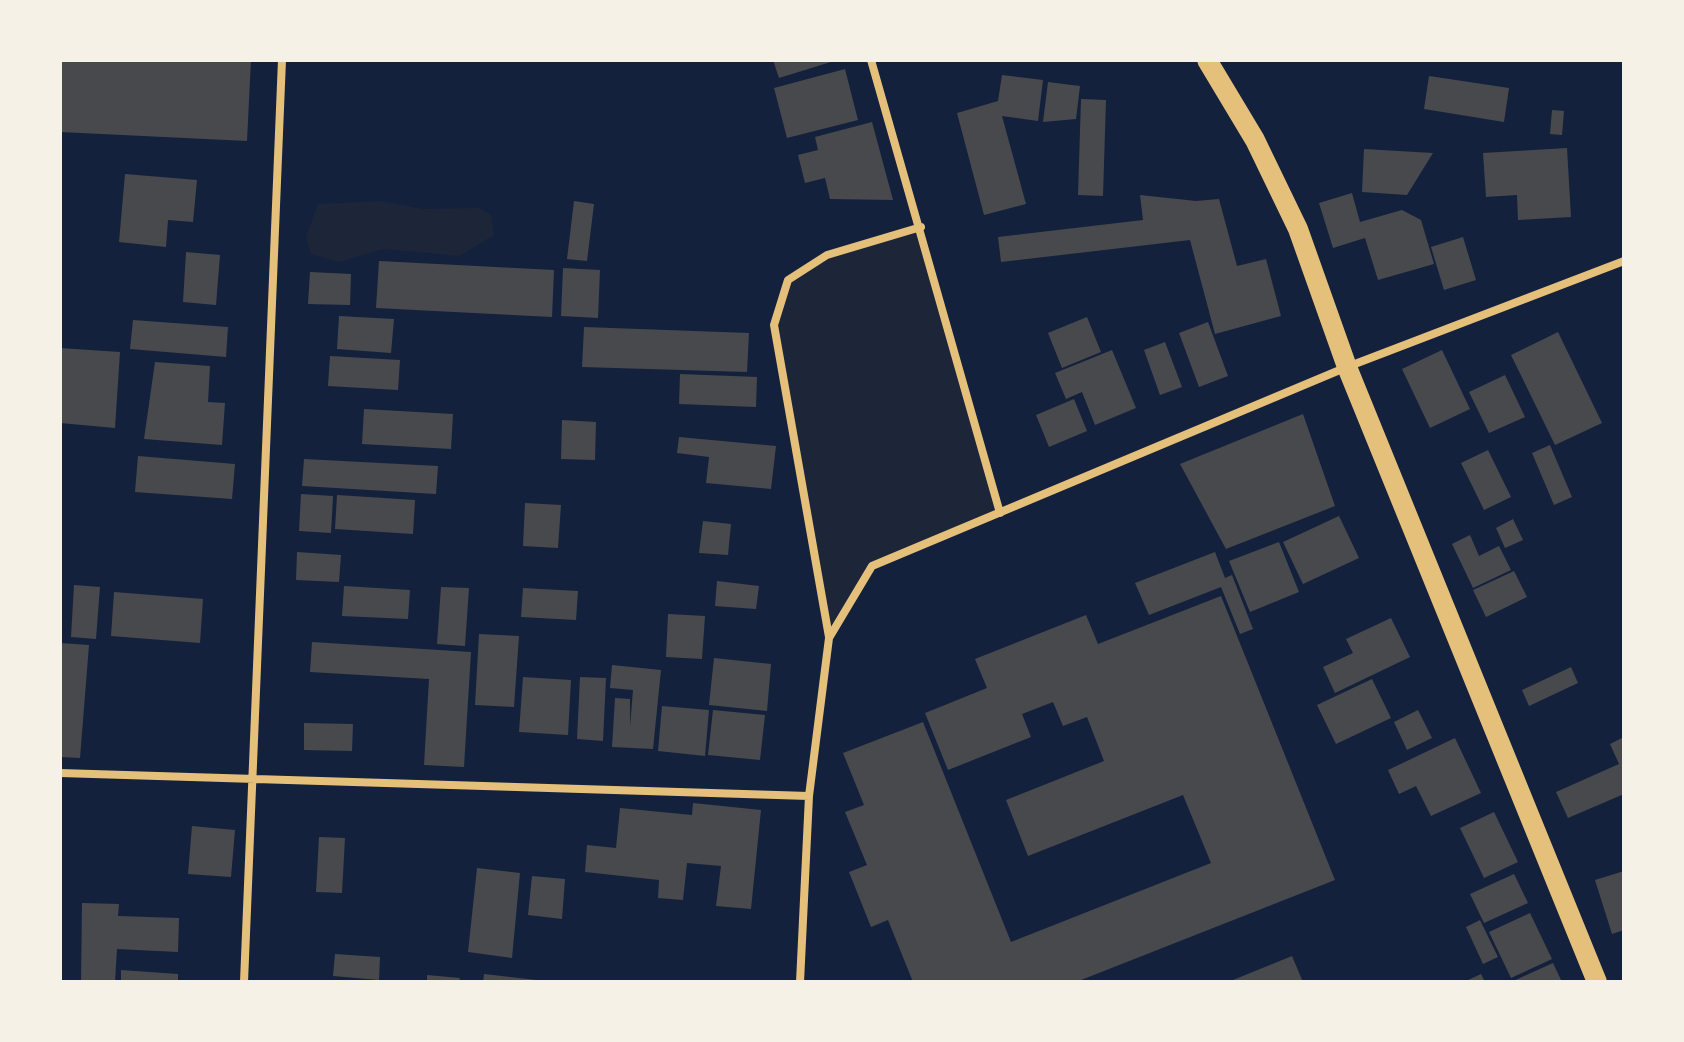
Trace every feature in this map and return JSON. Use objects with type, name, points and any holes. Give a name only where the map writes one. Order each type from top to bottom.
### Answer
[{"type":"main road","points":[[1207,60],[1255,140],[1298,229],[1347,367],[1597,982]]},
{"type":"street","points":[[244,982],[282,60]]},
{"type":"street","points":[[871,60],[1000,513]]},
{"type":"street","points":[[800,982],[809,796],[829,638],[774,325],[788,280],[827,255],[921,227]]},
{"type":"street","points":[[829,638],[872,566],[1347,367],[1624,261]]},
{"type":"street","points":[[60,773],[809,796]]},
{"type":"shaded area","points":[[380,201],[423,209],[479,208],[491,215],[494,235],[459,256],[383,249],[339,262],[311,254],[306,237],[318,204]]},
{"type":"shaded area","points":[[921,227],[1000,513],[873,566],[829,638],[774,325],[788,280],[827,255]]},
{"type":"building","points":[[60,60],[251,60],[247,141],[60,132]]},
{"type":"building","points":[[773,60],[834,60],[834,61],[779,78]]},
{"type":"building","points":[[845,69],[858,120],[787,138],[774,88]]},
{"type":"building","points":[[1002,75],[1043,80],[1038,121],[1002,116],[1026,204],[984,215],[957,113],[998,101]]},
{"type":"building","points":[[1429,76],[1509,88],[1504,122],[1424,109]]},
{"type":"building","points":[[1048,82],[1080,86],[1076,119],[1043,122]]},
{"type":"building","points":[[1081,99],[1106,100],[1103,196],[1078,195]]},
{"type":"building","points":[[1552,110],[1564,111],[1562,135],[1550,134]]},
{"type":"building","points":[[872,122],[893,200],[830,199],[825,178],[805,183],[798,155],[818,150],[815,137]]},
{"type":"building","points":[[1567,148],[1571,217],[1518,220],[1517,195],[1486,197],[1483,153]]},
{"type":"building","points":[[1364,149],[1433,153],[1407,195],[1362,192]]},
{"type":"building","points":[[125,174],[197,180],[193,222],[168,220],[166,247],[119,242]]},
{"type":"building","points":[[1352,193],[1360,222],[1402,210],[1421,220],[1434,264],[1378,280],[1365,238],[1333,248],[1319,203]]},
{"type":"building","points":[[1140,195],[1196,201],[1219,199],[1237,266],[1266,259],[1281,316],[1215,334],[1190,240],[1001,262],[998,237],[1143,220]]},
{"type":"building","points":[[574,201],[594,204],[587,261],[567,259]]},
{"type":"building","points":[[1463,237],[1476,280],[1444,290],[1431,247]]},
{"type":"building","points":[[186,252],[220,255],[216,305],[183,302]]},
{"type":"building","points":[[379,261],[554,270],[552,317],[376,308]]},
{"type":"building","points":[[563,268],[600,270],[598,318],[561,316]]},
{"type":"building","points":[[310,272],[351,274],[350,305],[308,304]]},
{"type":"building","points":[[339,316],[394,319],[391,353],[337,349]]},
{"type":"building","points":[[1087,317],[1101,352],[1062,368],[1048,333]]},
{"type":"building","points":[[133,320],[228,327],[226,357],[130,349]]},
{"type":"building","points":[[1208,322],[1228,376],[1199,387],[1179,333]]},
{"type":"building","points":[[584,327],[749,333],[747,372],[582,367]]},
{"type":"building","points":[[1558,332],[1602,423],[1555,445],[1511,355]]},
{"type":"building","points":[[1165,342],[1182,387],[1160,395],[1144,350]]},
{"type":"building","points":[[60,348],[120,352],[115,428],[60,423]]},
{"type":"building","points":[[1112,350],[1136,408],[1095,425],[1082,392],[1066,399],[1055,373]]},
{"type":"building","points":[[1442,350],[1470,409],[1430,428],[1402,369]]},
{"type":"building","points":[[330,356],[400,360],[398,390],[328,386]]},
{"type":"building","points":[[155,362],[210,366],[208,402],[225,403],[222,445],[144,439]]},
{"type":"building","points":[[680,374],[757,377],[756,407],[679,404]]},
{"type":"building","points":[[1505,375],[1525,417],[1489,433],[1469,392]]},
{"type":"building","points":[[1074,399],[1087,431],[1049,447],[1036,415]]},
{"type":"building","points":[[364,409],[453,414],[451,449],[362,444]]},
{"type":"building","points":[[1303,414],[1335,506],[1226,549],[1180,464]]},
{"type":"building","points":[[562,420],[596,422],[595,460],[561,459]]},
{"type":"building","points":[[679,437],[776,446],[771,489],[706,483],[709,457],[677,453]]},
{"type":"building","points":[[1550,445],[1572,497],[1554,505],[1532,453]]},
{"type":"building","points":[[1488,450],[1511,497],[1484,510],[1461,463]]},
{"type":"building","points":[[138,456],[235,464],[232,499],[135,492]]},
{"type":"building","points":[[304,459],[438,466],[436,494],[302,486]]},
{"type":"building","points":[[301,494],[333,496],[331,533],[299,531]]},
{"type":"building","points":[[337,495],[415,500],[413,534],[335,529]]},
{"type":"building","points":[[525,503],[561,505],[558,548],[523,546]]},
{"type":"building","points":[[1339,516],[1359,558],[1303,584],[1283,542]]},
{"type":"building","points":[[1513,519],[1523,540],[1505,548],[1496,528]]},
{"type":"building","points":[[703,521],[731,524],[728,555],[699,553]]},
{"type":"building","points":[[1470,535],[1479,556],[1499,546],[1511,570],[1473,588],[1452,544]]},
{"type":"building","points":[[1279,542],[1299,592],[1250,612],[1229,561]]},
{"type":"building","points":[[297,552],[341,555],[339,582],[296,580]]},
{"type":"building","points":[[1215,552],[1225,578],[1232,575],[1253,629],[1240,634],[1221,587],[1149,615],[1135,583]]},
{"type":"building","points":[[1514,571],[1527,597],[1486,617],[1473,590]]},
{"type":"building","points":[[717,581],[759,586],[756,609],[715,606]]},
{"type":"building","points":[[74,585],[100,587],[96,639],[71,637]]},
{"type":"building","points":[[344,586],[410,590],[408,619],[342,616]]},
{"type":"building","points":[[441,587],[469,588],[465,646],[437,644]]},
{"type":"building","points":[[523,588],[578,591],[576,620],[521,617]]},
{"type":"building","points":[[114,592],[203,599],[200,643],[111,636]]},
{"type":"building","points":[[1221,596],[1335,880],[1076,982],[913,982],[888,920],[871,927],[849,872],[867,865],[845,812],[864,805],[843,753],[923,722],[1011,942],[1211,863],[1183,795],[1028,856],[1006,800],[1104,761],[1087,717],[1063,726],[1053,702],[1022,714],[1031,737],[948,770],[925,713],[987,688],[975,659],[1086,615],[1098,644]]},
{"type":"building","points":[[668,614],[705,616],[702,659],[666,657]]},
{"type":"building","points":[[1391,618],[1410,657],[1335,693],[1323,667],[1353,653],[1346,639]]},
{"type":"building","points":[[479,634],[519,636],[514,707],[475,705]]},
{"type":"building","points":[[312,642],[471,652],[464,767],[424,765],[429,679],[310,672]]},
{"type":"building","points":[[60,643],[89,645],[80,758],[60,757]]},
{"type":"building","points":[[714,658],[771,664],[767,711],[709,705]]},
{"type":"building","points":[[612,665],[661,670],[653,749],[612,747],[615,698],[630,699],[630,727],[633,690],[610,688]]},
{"type":"building","points":[[1571,667],[1578,683],[1529,706],[1522,690]]},
{"type":"building","points":[[523,677],[571,680],[568,735],[519,732]]},
{"type":"building","points":[[580,677],[606,678],[603,741],[577,739]]},
{"type":"building","points":[[1372,679],[1391,718],[1336,744],[1317,705]]},
{"type":"building","points":[[662,706],[709,710],[705,756],[658,751]]},
{"type":"building","points":[[713,710],[765,715],[760,760],[708,755]]},
{"type":"building","points":[[1418,710],[1432,738],[1407,750],[1394,722]]},
{"type":"building","points":[[304,723],[353,724],[352,751],[304,750]]},
{"type":"building","points":[[1624,737],[1624,794],[1568,818],[1556,792],[1619,764],[1610,744]]},
{"type":"building","points":[[1455,738],[1481,793],[1431,816],[1416,786],[1399,794],[1388,770]]},
{"type":"building","points":[[693,803],[761,810],[751,909],[716,906],[721,866],[687,863],[683,900],[658,898],[659,880],[585,872],[587,845],[616,848],[620,808],[692,815]]},
{"type":"building","points":[[1494,812],[1518,862],[1484,878],[1460,828]]},
{"type":"building","points":[[192,826],[235,830],[231,877],[188,874]]},
{"type":"building","points":[[319,837],[345,838],[342,893],[316,892]]},
{"type":"building","points":[[477,868],[520,873],[512,958],[468,952]]},
{"type":"building","points":[[1624,871],[1624,930],[1612,934],[1595,880]]},
{"type":"building","points":[[1514,874],[1528,903],[1484,923],[1470,894]]},
{"type":"building","points":[[532,876],[565,879],[562,919],[528,915]]},
{"type":"building","points":[[82,903],[119,904],[118,916],[179,918],[178,952],[117,949],[115,982],[81,982]]},
{"type":"building","points":[[1530,913],[1552,959],[1511,978],[1489,932]]},
{"type":"building","points":[[1480,920],[1498,957],[1483,964],[1466,927]]},
{"type":"building","points":[[335,954],[380,957],[379,980],[333,976]]},
{"type":"building","points":[[1292,956],[1303,982],[1228,982]]},
{"type":"building","points":[[1553,963],[1562,982],[1511,982]]},
{"type":"building","points":[[121,970],[178,974],[178,982],[121,982]]},
{"type":"building","points":[[484,974],[537,980],[537,982],[483,982]]},
{"type":"building","points":[[1481,974],[1485,982],[1464,982]]},
{"type":"building","points":[[427,975],[460,978],[459,982],[427,982]]}]
